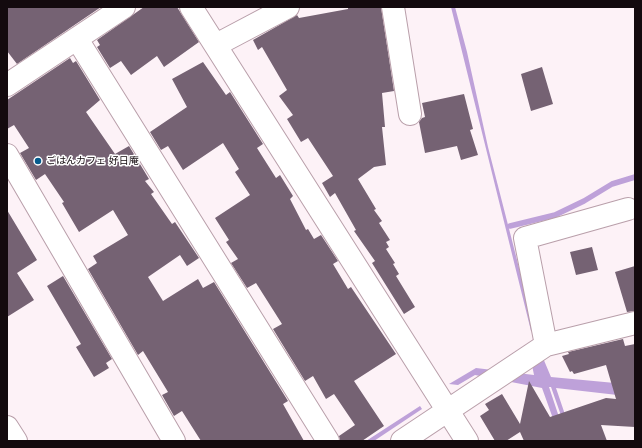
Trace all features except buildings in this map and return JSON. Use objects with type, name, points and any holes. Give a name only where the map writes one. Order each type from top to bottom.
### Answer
[{"type":"street","points":[[7,85],[124,7]]},
{"type":"street","points":[[191,7],[466,441]]},
{"type":"street","points":[[216,45],[288,7]]},
{"type":"street","points":[[393,7],[410,114]]},
{"type":"street","points":[[77,39],[328,441]]},
{"type":"street","points":[[7,155],[14,182],[174,441]]},
{"type":"street","points":[[546,345],[525,238],[628,209]]},
{"type":"street","points":[[402,441],[448,412],[546,345],[635,323]]},
{"type":"street","points":[[7,427],[16,441]]},
{"type":"shaded area","points":[[451,7],[455,7],[467,52],[488,147],[535,330],[531,331]]},
{"type":"shaded area","points":[[543,358],[551,377],[615,383],[635,397],[556,388],[574,441],[570,441],[551,387],[549,387],[567,441],[561,441],[542,388],[475,375],[458,385],[449,384],[476,368],[534,375],[532,365]]},
{"type":"shaded area","points":[[420,406],[422,409],[374,441],[366,441]]},
{"type":"waterway","points":[[510,226],[555,215],[584,201],[612,184],[635,177]]},
{"type":"place","name":"ごはんカフェ 好日庵","points":[[38,161]]}]
